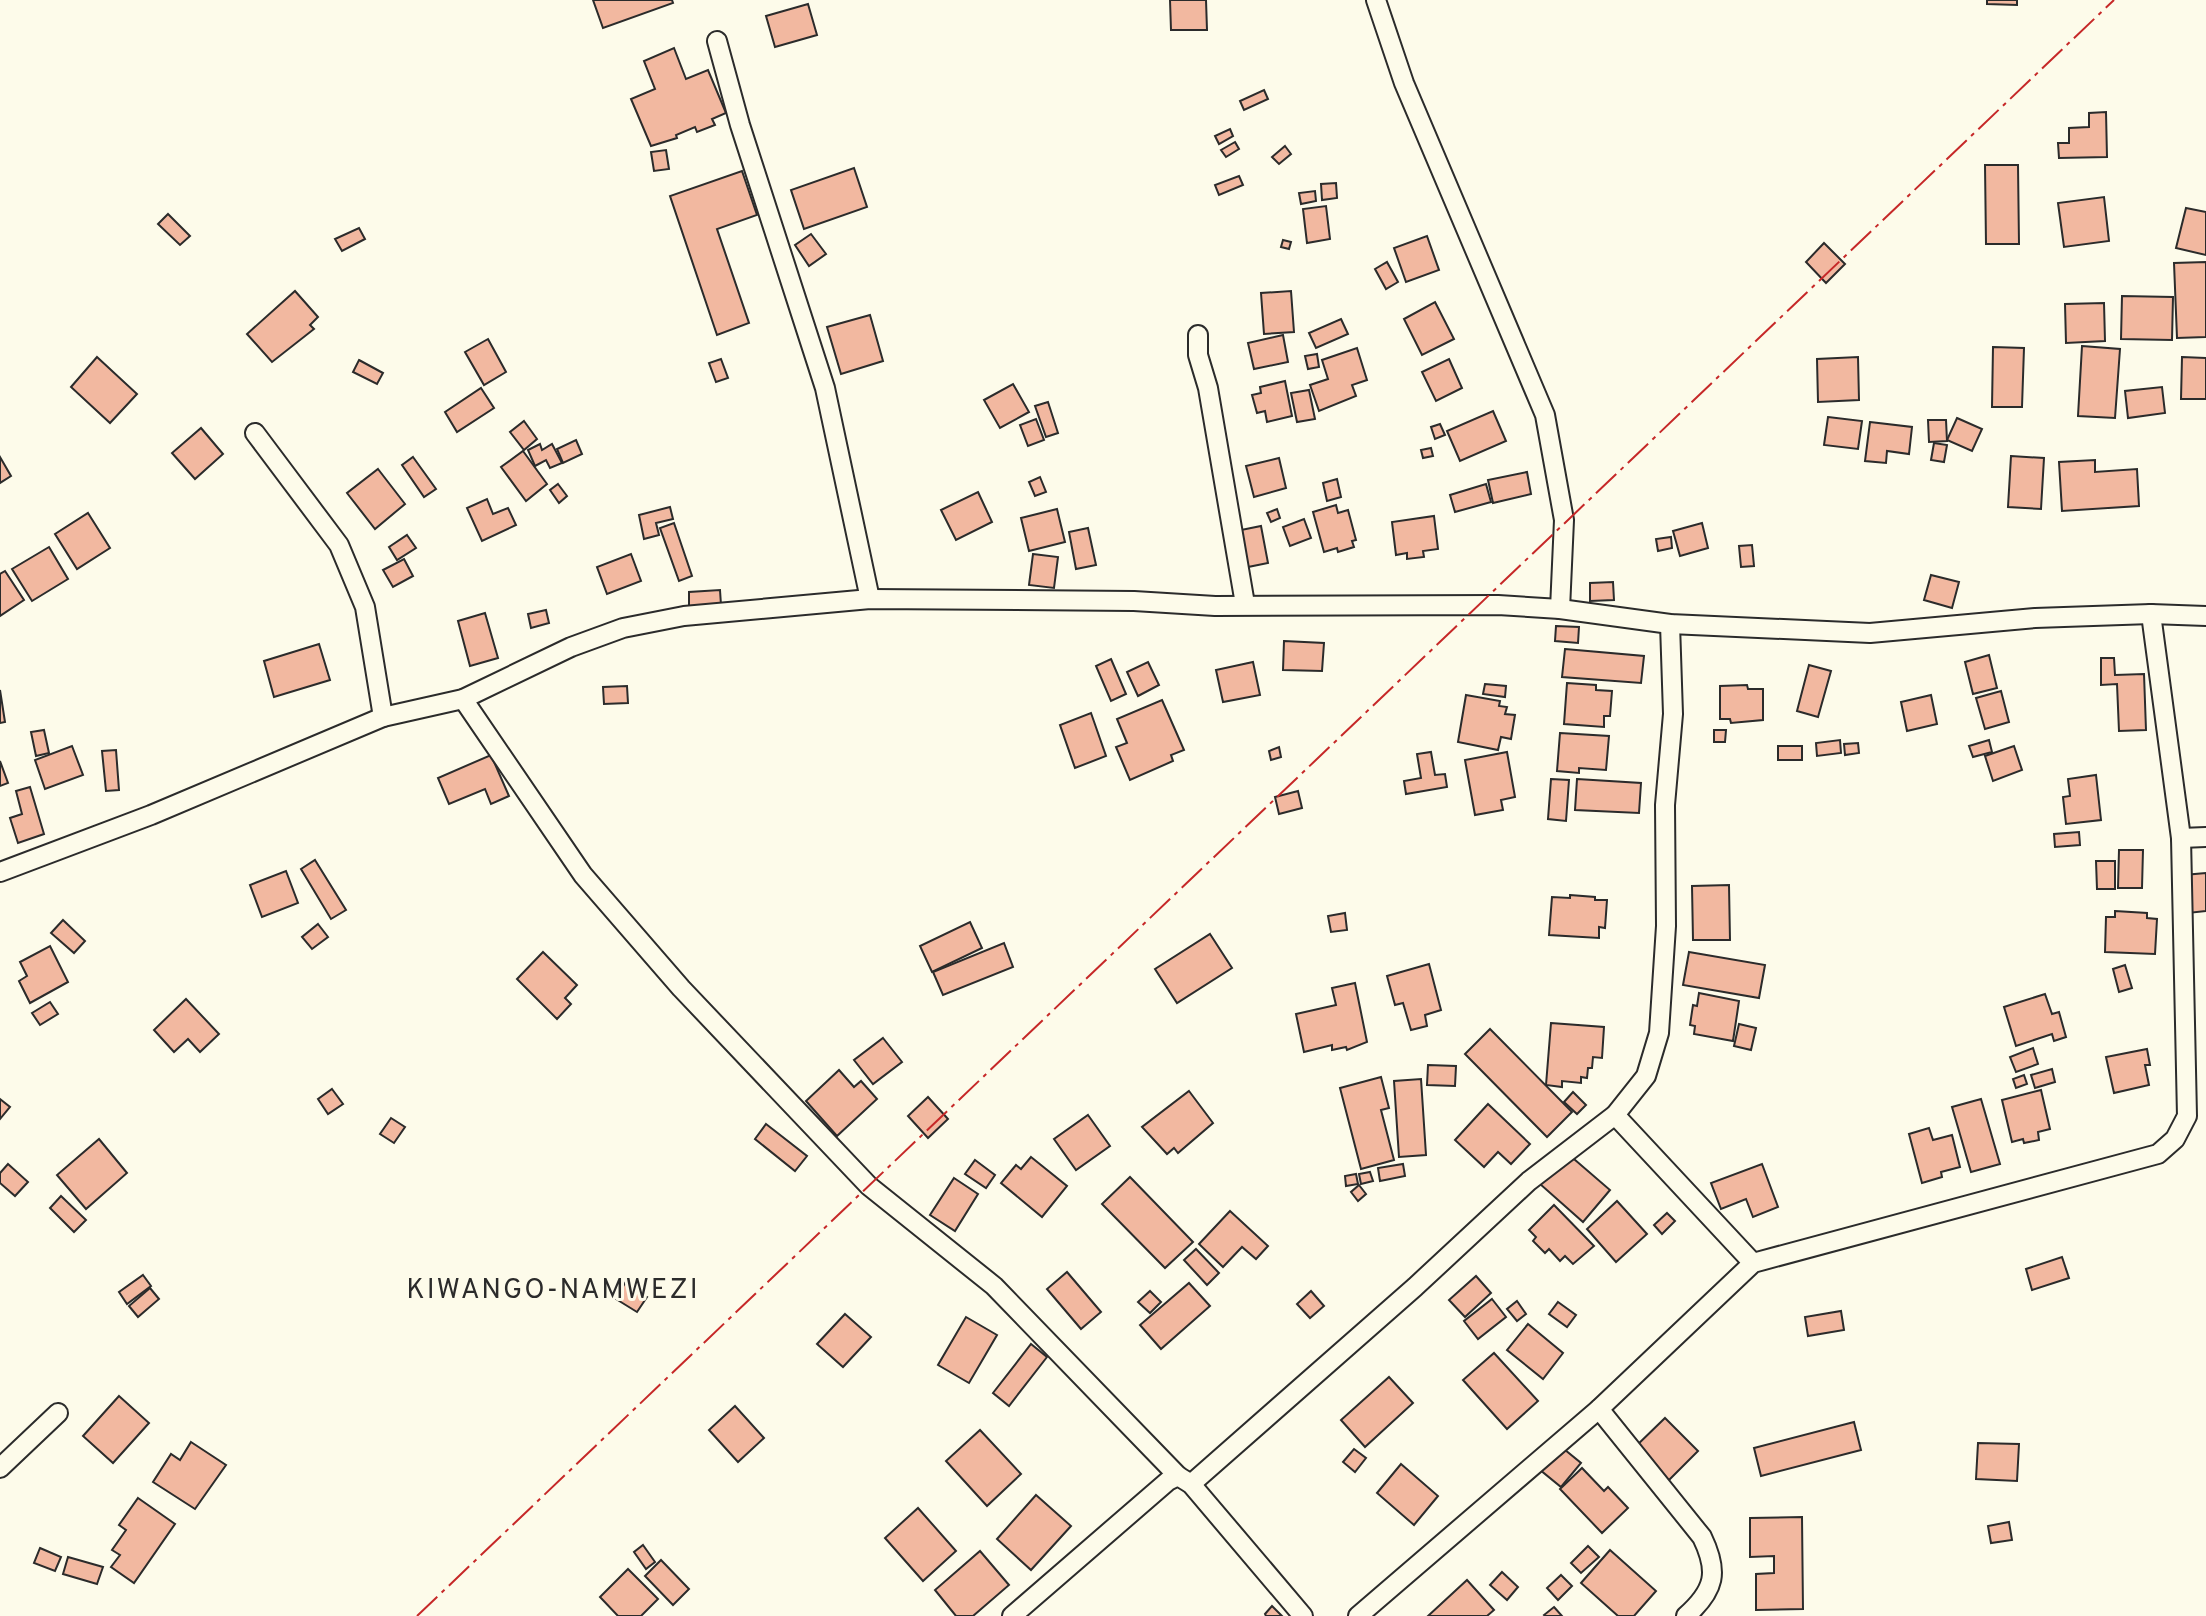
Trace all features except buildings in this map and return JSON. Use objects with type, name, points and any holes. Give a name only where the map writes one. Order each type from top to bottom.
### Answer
[{"type":"street","points":[[1376,0],[1404,83],[1545,415],[1564,520],[1560,609]]},
{"type":"street","points":[[717,41],[740,125],[825,388],[870,599]]},
{"type":"street","points":[[1198,335],[1198,355],[1208,388],[1245,604]]},
{"type":"street","points":[[255,433],[339,545],[365,607],[383,717]]},
{"type":"street","points":[[0,872],[151,815],[383,717],[463,699],[571,647],[623,628],[684,616],[870,599],[1134,601],[1215,606],[1498,605],[1560,609],[1670,624],[1870,633],[2035,618],[2151,614],[2206,616]]},
{"type":"street","points":[[1358,1616],[1599,1409],[1753,1263],[2158,1154],[2167,1148],[2187,1116],[2181,838],[2151,614]]},
{"type":"street","points":[[1012,1616],[1168,1481],[1184,1480],[1415,1287],[1529,1181],[1615,1115],[1646,1076],[1659,1033],[1666,926],[1665,805],[1673,714],[1670,624]]},
{"type":"street","points":[[463,699],[583,875],[681,988],[869,1186],[994,1286],[1184,1480],[1303,1616]]},
{"type":"street","points":[[2181,838],[2206,837]]},
{"type":"street","points":[[1615,1115],[1753,1263]]},
{"type":"street","points":[[1599,1409],[1702,1537],[1711,1554],[1714,1567],[1710,1585],[1702,1601],[1686,1616]]},
{"type":"street","points":[[0,1468],[58,1413]]},
{"type":"power","points":[[417,1616],[2114,0]]},
{"type":"district","name":"KIWANGO-NAMWEZI","points":[[553,1288]]}]
